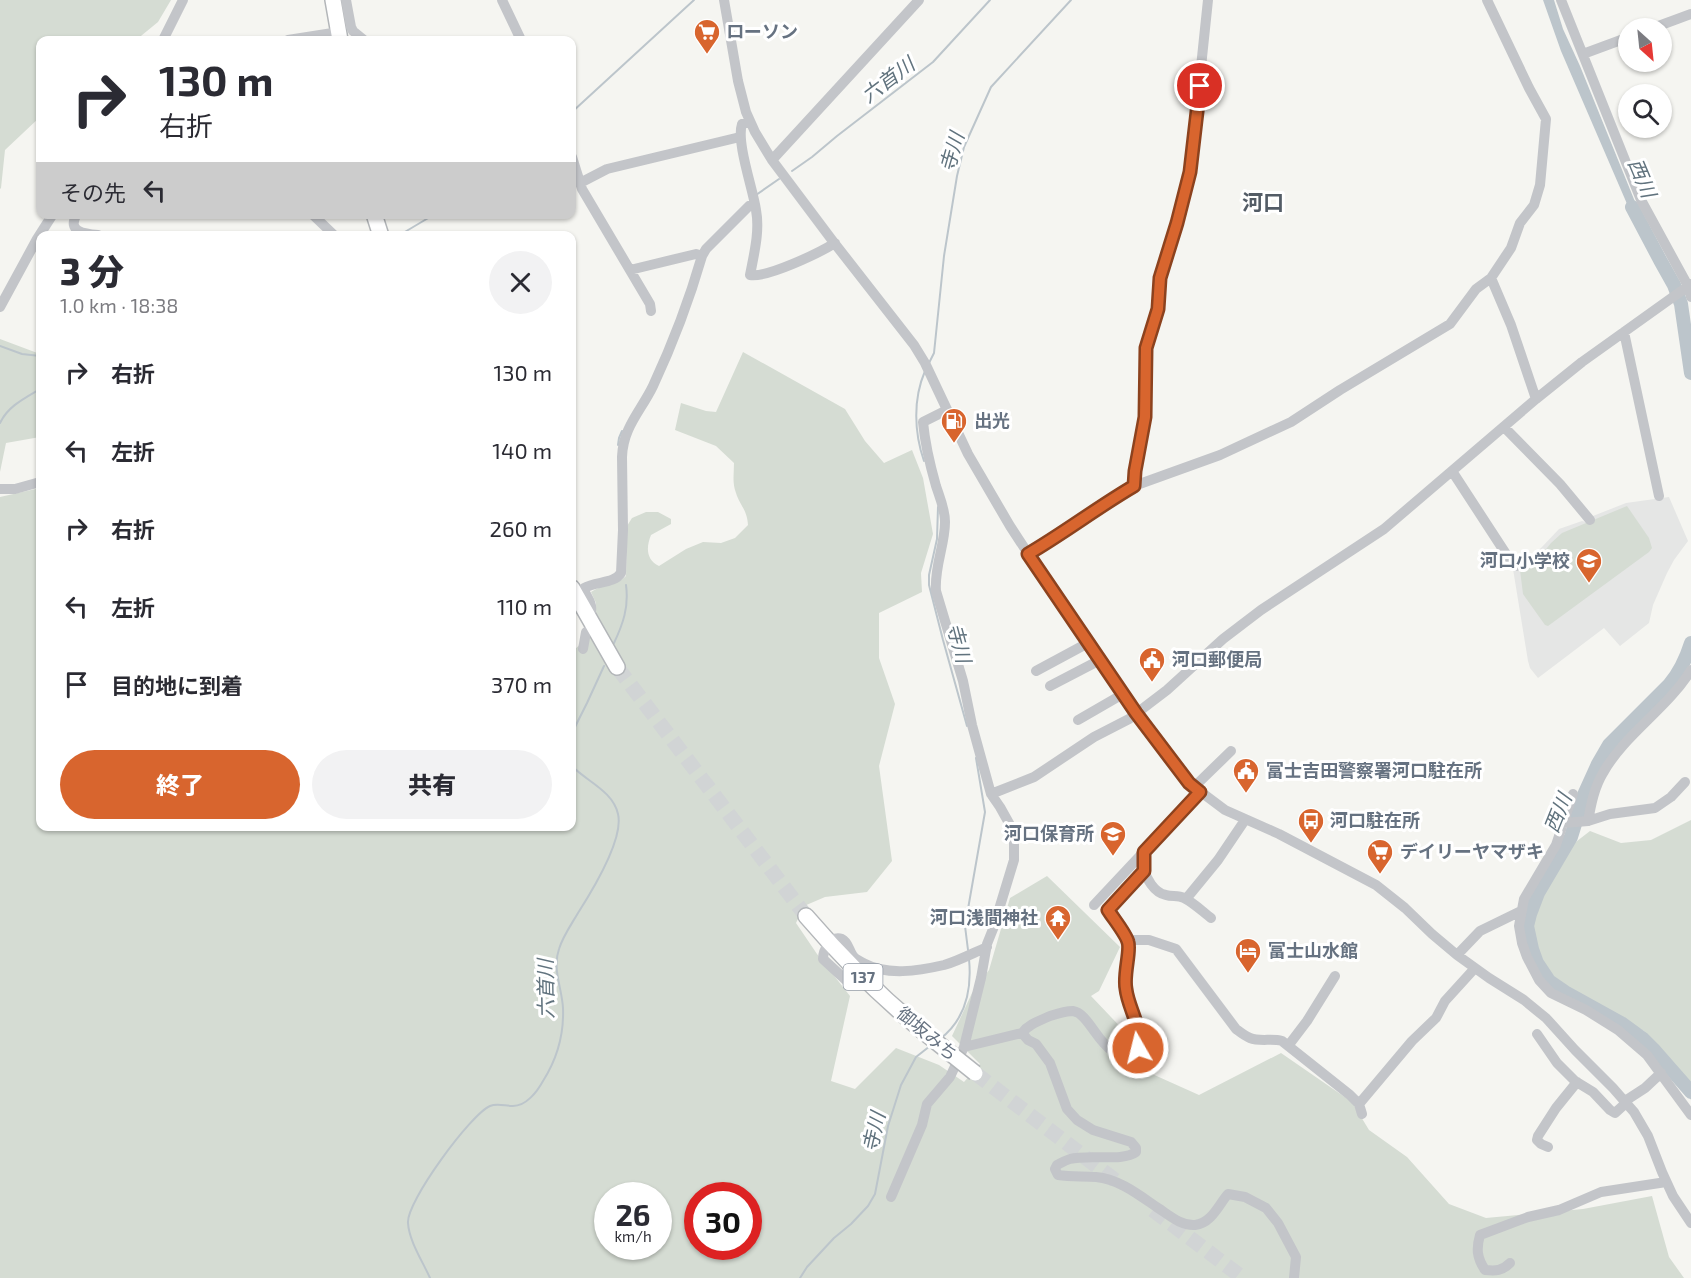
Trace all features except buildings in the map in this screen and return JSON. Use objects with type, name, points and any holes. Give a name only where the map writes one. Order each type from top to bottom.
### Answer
[{"type":"highway","points":[[333,0],[340,36]]},
{"type":"highway","points":[[576,595],[617,667]]},
{"type":"highway","name":"御坂みち","points":[[806,916],[829,943],[898,1011],[975,1073]]},
{"type":"street","points":[[165,36],[183,0]]},
{"type":"street","points":[[346,0],[351,27],[359,36]]},
{"type":"street","points":[[502,0],[519,36]]},
{"type":"street","points":[[724,0],[742,100],[750,121],[772,160],[900,326],[927,368],[987,488],[1028,554],[1136,713],[1175,766],[1189,783],[1225,810],[1279,834],[1376,885],[1457,955],[1524,1000],[1546,1018],[1634,1112],[1648,1136],[1672,1196],[1691,1223]]},
{"type":"street","points":[[772,160],[919,0]]},
{"type":"street","points":[[1134,486],[1145,417],[1146,348],[1158,309],[1160,278],[1190,172],[1208,0]]},
{"type":"street","points":[[1028,554],[1134,486],[1220,455],[1291,422],[1450,324],[1476,289],[1491,278],[1510,248],[1520,223],[1534,205],[1544,158],[1546,119],[1487,0]]},
{"type":"street","points":[[991,794],[1034,777],[1094,737],[1129,719],[1167,690],[1223,639],[1261,610],[1384,530],[1582,362],[1688,289],[1641,200],[1561,0]]},
{"type":"street","points":[[1672,21],[1691,14]]},
{"type":"street","points":[[1583,54],[1618,41]]},
{"type":"street","points":[[750,121],[742,124],[740,136],[756,210],[756,238],[750,275],[760,276],[835,243]]},
{"type":"street","points":[[651,311],[650,304],[577,181],[607,169],[740,136]]},
{"type":"street","points":[[591,611],[592,602],[585,588],[590,584],[615,579],[621,573],[623,441],[636,413],[653,387],[673,343],[702,256],[708,246],[749,206],[754,204]]},
{"type":"street","points":[[317,219],[329,231]]},
{"type":"street","points":[[0,307],[36,241]]},
{"type":"street","points":[[630,270],[696,254],[702,256]]},
{"type":"street","points":[[1491,278],[1511,325],[1536,399]]},
{"type":"street","points":[[1624,332],[1659,496]]},
{"type":"street","points":[[891,1197],[922,1125],[927,1104],[950,1077],[964,1047],[987,947],[1014,860],[1014,832],[991,794],[972,725],[963,681],[936,591],[935,580],[945,521],[941,498],[925,446],[923,422],[947,410]]},
{"type":"street","points":[[1504,427],[1560,484],[1590,520]]},
{"type":"street","points":[[1452,471],[1516,566]]},
{"type":"street","points":[[0,489],[15,489],[36,483]]},
{"type":"street","points":[[583,649],[586,632]]},
{"type":"street","points":[[1036,671],[1088,642]]},
{"type":"street","points":[[1050,686],[1100,660]]},
{"type":"street","points":[[1586,822],[1596,787],[1610,762],[1672,695],[1691,670]]},
{"type":"street","points":[[1078,720],[1123,694]]},
{"type":"street","points":[[1094,905],[1144,852],[1231,751]]},
{"type":"street","points":[[1566,823],[1586,822],[1610,814],[1655,808],[1671,797],[1685,782]]},
{"type":"street","points":[[1573,794],[1566,823],[1556,845],[1524,899],[1519,926],[1527,957],[1539,980],[1551,993],[1586,1010],[1618,1030],[1647,1055],[1691,1115]]},
{"type":"street","points":[[1186,899],[1218,860],[1245,820]]},
{"type":"street","points":[[1144,852],[1144,871],[1158,892],[1186,899],[1211,918]]},
{"type":"street","points":[[964,1047],[1022,1033],[1034,1023],[1054,1014],[1074,1011],[1080,1015],[1104,1045],[1116,1052],[1131,1053],[1138,1048],[1140,1042],[1124,979],[1129,943],[1108,910],[1144,871]]},
{"type":"street","points":[[1457,955],[1480,932],[1521,911]]},
{"type":"street","points":[[848,982],[823,959],[823,951],[829,943],[841,938],[845,940],[854,958],[866,965],[891,972],[945,964],[987,947]]},
{"type":"street","points":[[1129,943],[1135,939],[1149,940],[1176,948],[1236,1029],[1250,1038],[1277,1040],[1288,1046],[1361,1109],[1412,1041],[1436,1018],[1445,1001],[1475,968]]},
{"type":"street","points":[[1288,1046],[1307,1021],[1335,976]]},
{"type":"street","points":[[1558,1031],[1540,1039],[1557,1064],[1615,1113],[1625,1102],[1661,1074]]},
{"type":"street","points":[[1022,1033],[1036,1044],[1050,1063],[1067,1109],[1077,1120],[1093,1130],[1131,1142],[1136,1148],[1136,1152],[1126,1157],[1070,1159],[1057,1165],[1055,1169],[1058,1175],[1098,1177],[1116,1183],[1131,1190],[1171,1217],[1194,1225],[1209,1218],[1228,1194],[1245,1197],[1266,1208],[1278,1223],[1296,1257],[1294,1278]]},
{"type":"street","points":[[1588,1089],[1601,1076]]},
{"type":"street","points":[[1548,1146],[1541,1144],[1538,1136],[1556,1108],[1577,1082]]},
{"type":"street","points":[[1604,1103],[1615,1090]]},
{"type":"street","points":[[1510,1263],[1497,1272],[1485,1270],[1479,1262],[1477,1248],[1480,1235],[1528,1217],[1559,1210],[1601,1192],[1666,1182]]},
{"type":"shaded area","points":[[0,0],[171,0],[158,22],[141,36],[36,36],[36,121],[5,150],[0,189]]},
{"type":"shaded area","points":[[1543,0],[1554,0],[1563,29],[1642,219],[1637,227],[1561,51]]},
{"type":"shaded area","points":[[0,339],[36,352],[36,438],[6,443],[0,472]]},
{"type":"shaded area","points":[[743,352],[845,409],[865,441],[884,463],[912,450],[923,478],[933,534],[921,573],[922,592],[879,613],[879,658],[895,704],[879,766],[892,861],[867,892],[825,897],[804,906],[796,923],[850,996],[831,1081],[855,1089],[896,1048],[939,1065],[964,1082],[980,1064],[952,1036],[972,993],[989,970],[1010,898],[1047,876],[1120,947],[1099,991],[1091,996],[1130,1037],[1141,1069],[1199,1095],[1281,1053],[1352,1102],[1369,1130],[1407,1157],[1449,1204],[1486,1218],[1583,1209],[1652,1196],[1669,1257],[1684,1278],[0,1278],[0,497],[36,489],[36,831],[576,831],[576,648],[590,635],[611,670],[594,614],[596,603],[591,592],[618,582],[626,576],[627,526],[632,518],[646,512],[658,512],[671,519],[671,524],[651,535],[649,540],[649,557],[659,566],[686,549],[703,542],[721,543],[735,538],[748,525],[735,489],[734,463],[716,446],[675,430],[681,403],[716,412]]},
{"type":"shaded area","name":"河口小学校","points":[[1669,497],[1688,541],[1667,573],[1653,605],[1649,623],[1620,646],[1604,628],[1538,678],[1530,668],[1528,661],[1513,569],[1541,548],[1559,529],[1582,521],[1586,522],[1593,516],[1626,503]]},
{"type":"shaded area","points":[[1627,506],[1649,538],[1652,548],[1548,626],[1545,625],[1523,594],[1520,570],[1542,554],[1562,533]]},
{"type":"shaded area","points":[[1691,820],[1691,1100],[1644,1031],[1562,986],[1536,956],[1525,915],[1548,867],[1559,855],[1590,831],[1621,843],[1651,840]]},
{"type":"waterway","points":[[576,108],[694,0]]},
{"type":"waterway","name":"六首川","points":[[792,171],[933,62],[990,0]]},
{"type":"waterway","name":"寺川","points":[[929,363],[934,353],[944,256],[964,147],[991,87],[1071,0]]},
{"type":"waterway","name":"六首川","points":[[756,195],[779,179]]},
{"type":"waterway","name":"西川","points":[[1632,207],[1674,285],[1681,304],[1691,373]]},
{"type":"waterway","points":[[406,231],[427,219]]},
{"type":"waterway","points":[[0,346],[22,354],[36,356]]},
{"type":"waterway","name":"寺川","points":[[924,461],[918,439],[916,416],[918,393],[925,371]]},
{"type":"waterway","points":[[0,423],[12,407],[36,391]]},
{"type":"waterway","name":"六首川","points":[[618,445],[622,431]]},
{"type":"waterway","name":"寺川","points":[[938,507],[937,539],[929,585],[967,726]]},
{"type":"waterway","name":"六首川","points":[[614,643],[627,601],[626,585]]},
{"type":"waterway","name":"西川","points":[[1691,643],[1682,665],[1669,685],[1609,745],[1584,795],[1571,837],[1538,893],[1527,926],[1537,963],[1549,981],[1621,1023],[1643,1039],[1691,1092]]},
{"type":"waterway","name":"六首川","points":[[576,725],[604,666]]},
{"type":"waterway","name":"寺川","points":[[968,950],[965,926],[985,812],[976,758]]},
{"type":"waterway","name":"六首川","points":[[430,1278],[409,1230],[410,1212],[417,1197],[455,1141],[481,1112],[493,1105],[522,1104],[534,1094],[548,1073],[559,1046],[563,1018],[557,956],[565,935],[606,865],[619,825],[618,814],[611,799],[576,769]]},
{"type":"waterway","name":"寺川","points":[[940,1039],[956,1022],[965,1003],[968,993],[969,959]]},
{"type":"waterway","name":"寺川","points":[[800,1278],[834,1238],[868,1206],[875,1194],[888,1126],[901,1085],[916,1057],[930,1046]]},
{"type":"tunnel","points":[[617,667],[806,916]]},
{"type":"tunnel","points":[[975,1073],[1120,1184]]},
{"type":"tunnel","points":[[1153,1210],[1243,1278]]},
{"type":"place","name":"ローソン","points":[[707,55]]},
{"type":"place","name":"出光","points":[[954,444]]},
{"type":"place","name":"河口小学校","points":[[1589,584]]},
{"type":"place","name":"河口郵便局","points":[[1152,683]]},
{"type":"place","name":"富士吉田警察署河口駐在所","points":[[1246,794]]},
{"type":"place","name":"河口駐在所","points":[[1311,844]]},
{"type":"place","name":"河口保育所","points":[[1113,857]]},
{"type":"place","name":"デイリーヤマザキ","points":[[1380,875]]},
{"type":"place","name":"河口浅間神社","points":[[1058,941]]},
{"type":"place","name":"富士山水館","points":[[1248,974]]},
{"type":"district","name":"河口","points":[[1263,203]]},
{"type":"route","points":[[1138,1048],[1140,1042],[1124,979],[1129,943],[1108,910],[1144,871],[1144,852],[1200,792],[1175,766],[1136,713],[1028,554],[1134,486],[1145,417],[1146,348],[1158,309],[1160,278],[1190,172],[1200,86]]}]
